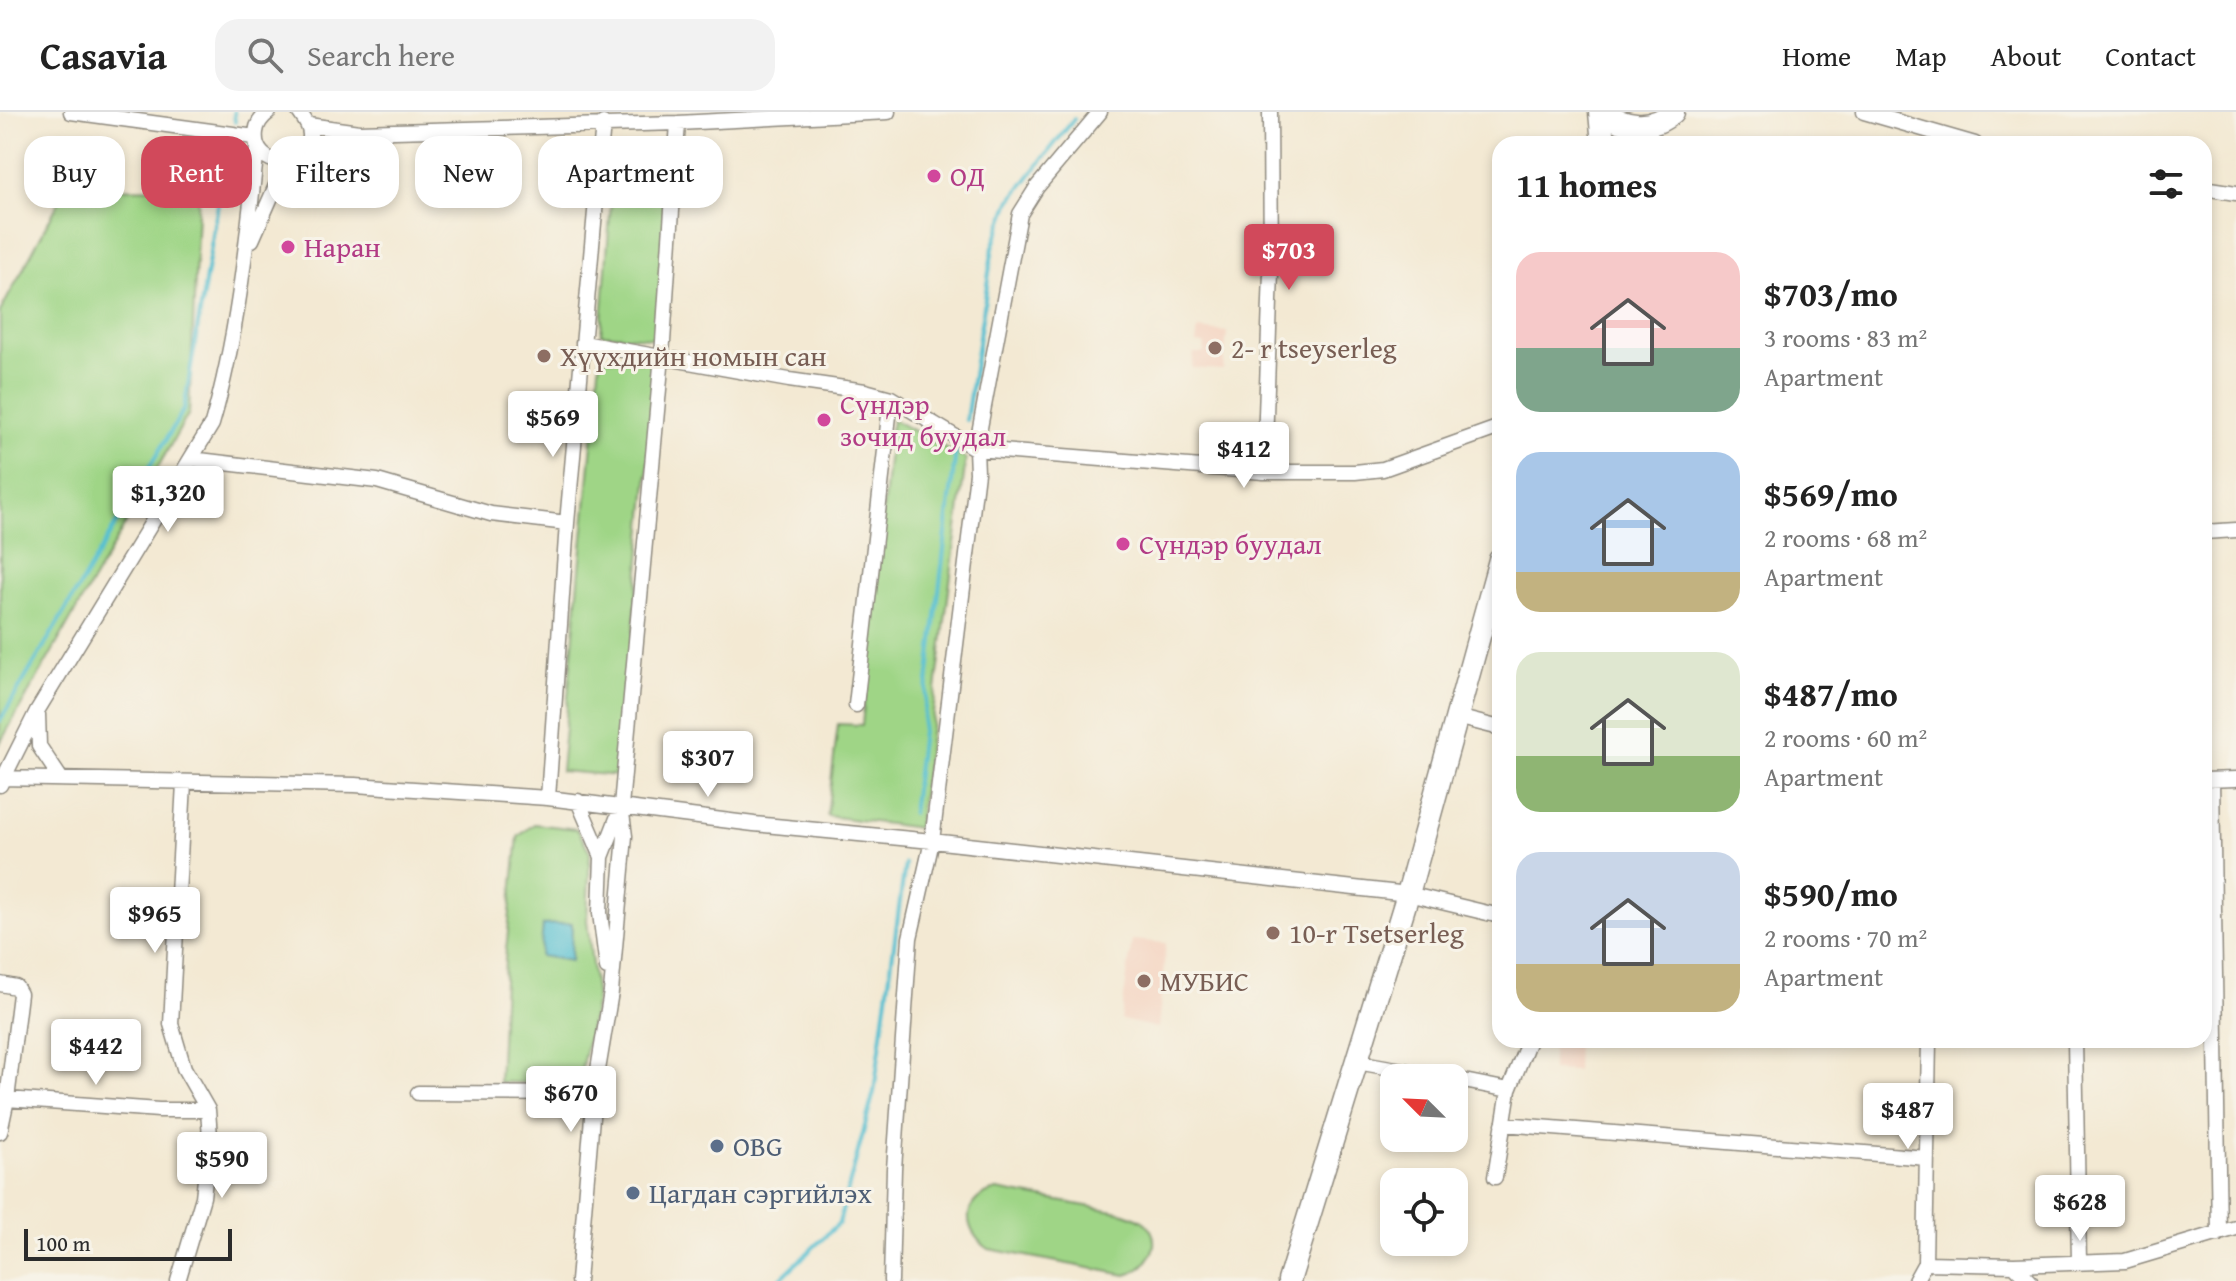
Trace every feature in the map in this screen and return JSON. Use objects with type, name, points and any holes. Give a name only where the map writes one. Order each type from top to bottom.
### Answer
[{"type":"highway","points":[[1601,112],[1632,126],[1651,124],[1673,112]]},
{"type":"highway","points":[[1601,112],[1602,136]]},
{"type":"highway","points":[[1641,136],[1651,124]]},
{"type":"highway","points":[[1289,1281],[1408,894],[1492,589]]},
{"type":"street","points":[[71,112],[257,130]]},
{"type":"street","points":[[269,112],[257,130],[245,259],[226,377],[212,424],[37,711],[1,781],[61,779],[355,785],[548,798],[754,824],[1408,894],[1492,914]]},
{"type":"street","points":[[306,136],[301,116],[359,132],[603,123],[643,117],[678,123],[888,112]]},
{"type":"street","points":[[891,1281],[894,1169],[910,938],[932,841],[977,473],[976,449],[1020,214],[1037,187],[1100,112]]},
{"type":"street","points":[[1264,472],[1271,272],[1270,112]]},
{"type":"street","points":[[1864,112],[1947,136]]},
{"type":"street","points":[[548,798],[567,523],[603,123]]},
{"type":"street","points":[[578,1281],[594,1094],[611,992],[625,836],[621,806],[662,356],[678,123]]},
{"type":"street","points":[[257,130],[268,152]]},
{"type":"street","points":[[350,136],[359,132]]},
{"type":"street","points":[[2212,189],[2236,193]]},
{"type":"street","points":[[245,259],[268,201]]},
{"type":"street","points":[[583,343],[891,398],[976,449],[1264,472],[1355,472],[1383,469],[1492,430]]},
{"type":"street","points":[[856,705],[891,398]]},
{"type":"street","points":[[191,459],[377,481],[491,514],[567,523]]},
{"type":"street","points":[[2212,532],[2236,530]]},
{"type":"street","points":[[37,711],[39,746],[61,779]]},
{"type":"street","points":[[1457,717],[1492,726]]},
{"type":"street","points":[[2212,780],[2236,779]]},
{"type":"street","points":[[178,1281],[203,1197],[210,1137],[208,1110],[184,1068],[171,1024],[184,783]]},
{"type":"street","points":[[578,801],[602,857]]},
{"type":"street","points":[[611,992],[600,913],[602,857],[621,806]]},
{"type":"street","points":[[2212,945],[2219,1234]]},
{"type":"street","points":[[0,984],[16,987],[20,994],[17,1034],[0,1132]]},
{"type":"street","points":[[1495,1177],[1509,1090],[1526,1048]]},
{"type":"street","points":[[1915,1281],[1925,1263],[1929,1048]]},
{"type":"street","points":[[2075,1048],[2079,1262]]},
{"type":"street","points":[[1357,1062],[1380,1066]]},
{"type":"street","points":[[1468,1082],[1509,1090]]},
{"type":"street","points":[[418,1093],[594,1094]]},
{"type":"street","points":[[7,1099],[159,1110],[208,1110]]},
{"type":"street","points":[[1503,1124],[1927,1158]]},
{"type":"street","points":[[2219,1234],[2236,1219]]},
{"type":"street","points":[[1925,1263],[2014,1265],[2125,1261],[2236,1228]]},
{"type":"street","points":[[2014,1265],[2030,1281]]},
{"type":"shaded area","name":"2- r tseyserleg","points":[[1198,329],[1227,332],[1223,370],[1192,368],[1194,353],[1204,353],[1205,344],[1196,343]]},
{"type":"shaded area","name":"МУБИС","points":[[1132,940],[1166,943],[1158,1028],[1121,1020]]},
{"type":"shaded area","points":[[1552,1048],[1577,1048],[1576,1071],[1552,1070]]},
{"type":"green space","points":[[141,188],[141,208],[198,208],[189,413],[0,743],[0,312],[56,208],[125,208],[125,189]]},
{"type":"green space","points":[[611,208],[671,208],[661,339],[601,334]]},
{"type":"green space","points":[[600,358],[658,363],[620,776],[561,771]]},
{"type":"green space","points":[[892,419],[966,459],[918,828],[827,816],[838,724],[862,725]]},
{"type":"green space","points":[[534,824],[577,829],[590,852],[587,920],[596,1000],[578,1084],[499,1082],[505,960],[518,837]]},
{"type":"green space","points":[[997,1190],[1133,1216],[1151,1230],[1154,1237],[1152,1251],[1139,1269],[1126,1275],[989,1249],[973,1233],[969,1215],[977,1200]]},
{"type":"water","points":[[572,923],[571,961],[540,956],[543,925]]},
{"type":"waterway","points":[[234,112],[235,122]]},
{"type":"waterway","points":[[966,420],[993,247],[1010,201],[1074,119]]},
{"type":"waterway","points":[[0,721],[184,409],[217,208]]},
{"type":"waterway","points":[[912,814],[956,450]]},
{"type":"waterway","points":[[778,1281],[839,1223],[874,1092],[905,864]]},
{"type":"place","name":"ОД","points":[[934,176]]},
{"type":"place","name":"Наран","points":[[288,247]]},
{"type":"place","name":"2- r tseyserleg","points":[[1215,348]]},
{"type":"place","name":"Хүүхдийн номын сан","points":[[544,356]]},
{"type":"place","name":"Сүндэр зочид буудал","points":[[824,420]]},
{"type":"place","name":"Сүндэр буудал","points":[[1123,544]]},
{"type":"place","name":"10-r Tsetserleg","points":[[1273,933]]},
{"type":"place","name":"МУБИС","points":[[1144,981]]},
{"type":"place","name":"OBG","points":[[717,1146]]},
{"type":"place","name":"Цагдан сэргийлэх","points":[[633,1193]]}]
